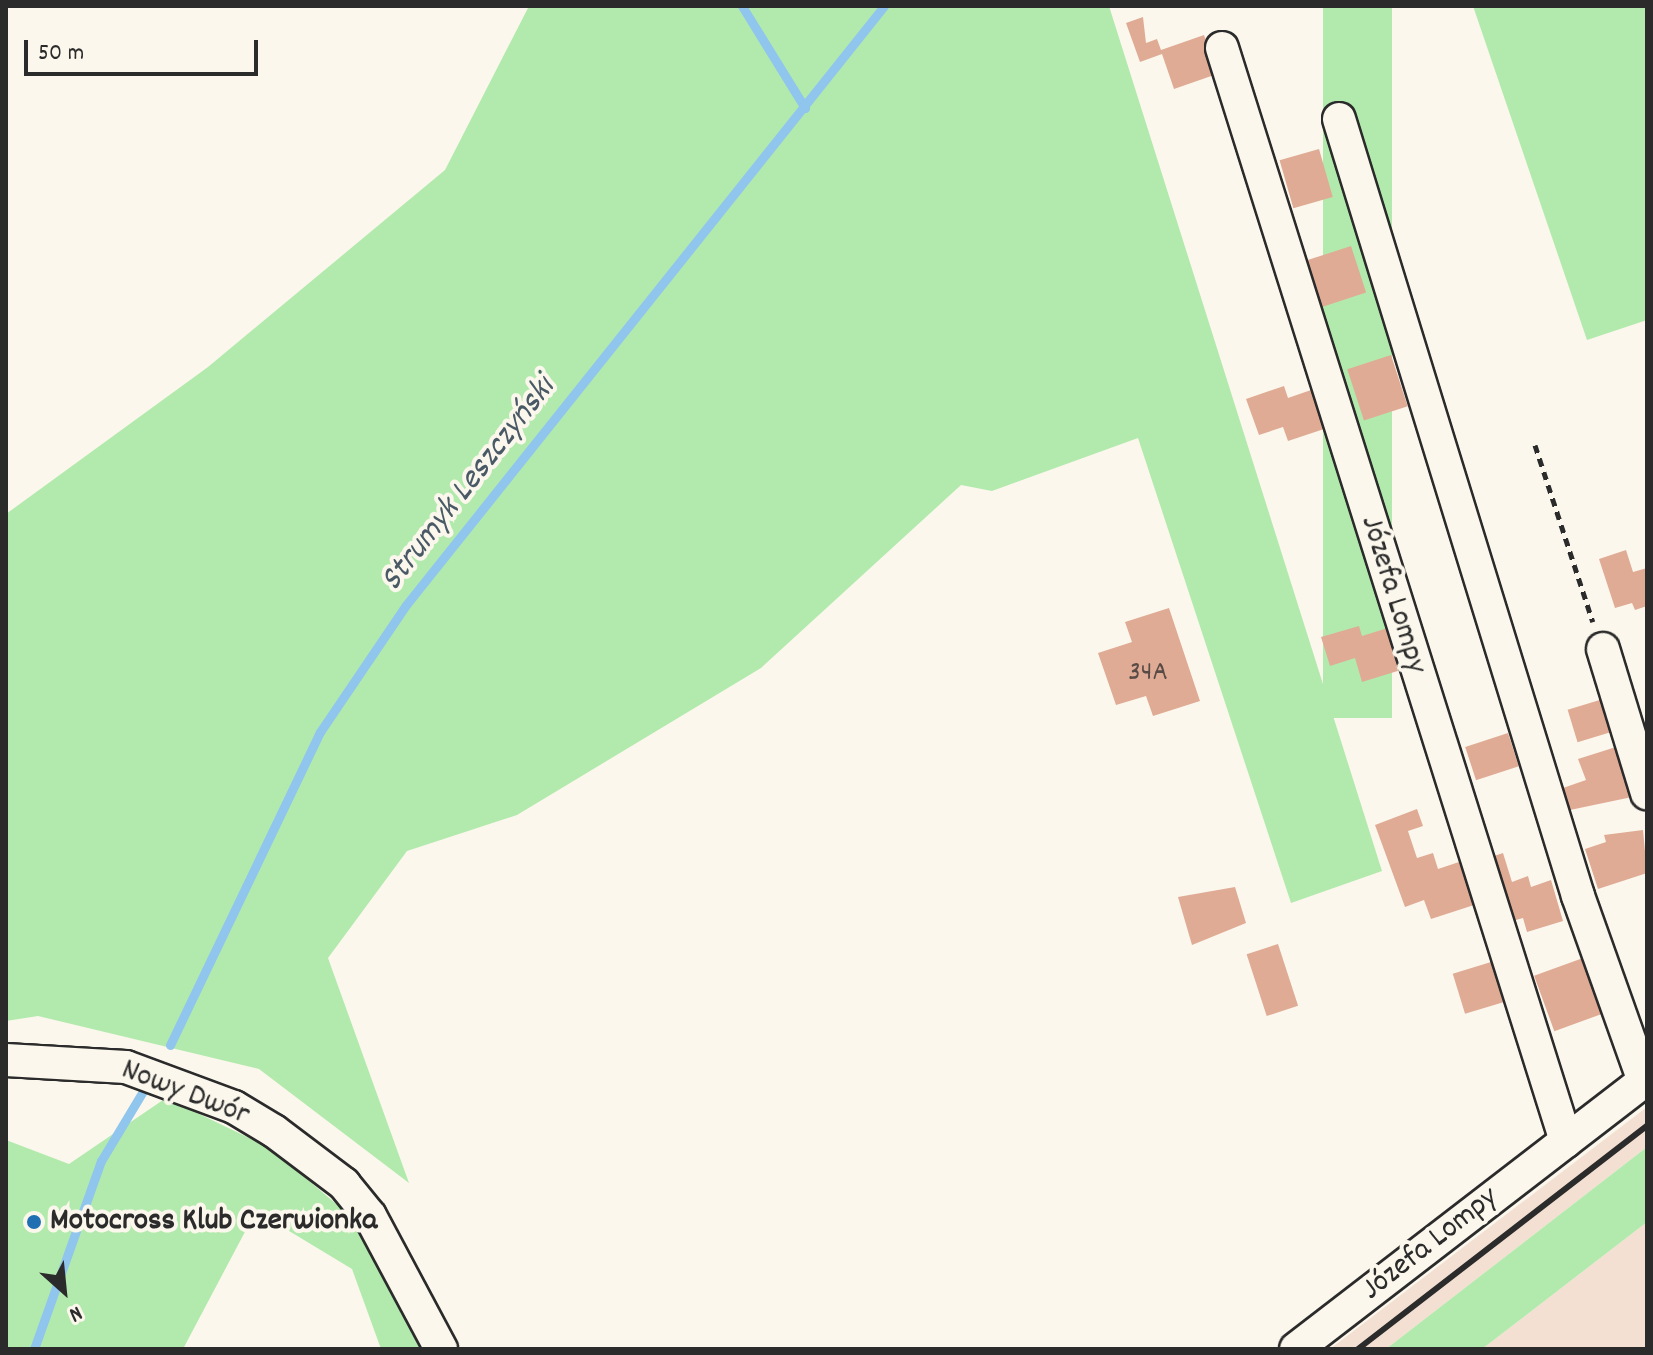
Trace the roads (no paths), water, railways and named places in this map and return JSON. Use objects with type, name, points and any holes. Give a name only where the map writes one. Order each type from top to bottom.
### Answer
[{"type":"street","name":"Józefa Lompy","points":[[1222,48],[1566,1141]]},
{"type":"street","name":"Józefa Lompy","points":[[1296,1349],[1646,1080],[1578,896],[1339,119]]},
{"type":"street","points":[[1603,649],[1647,793]]},
{"type":"street","name":"Nowy Dwór","points":[[6,1060],[126,1067],[234,1107],[274,1131],[344,1184],[370,1216],[441,1349]]},
{"type":"waterway","points":[[742,6],[805,108]]},
{"type":"waterway","name":"Strumyk Leszczyński","points":[[170,1045],[320,732],[406,605],[884,6]]},
{"type":"waterway","name":"Strumyk Leszczyński","points":[[34,1349],[101,1161],[143,1091]]},
{"type":"railway","points":[[1358,1349],[1647,1126]]},
{"type":"place","name":"Motocross Klub Czerwionka","points":[[34,1222]]}]
